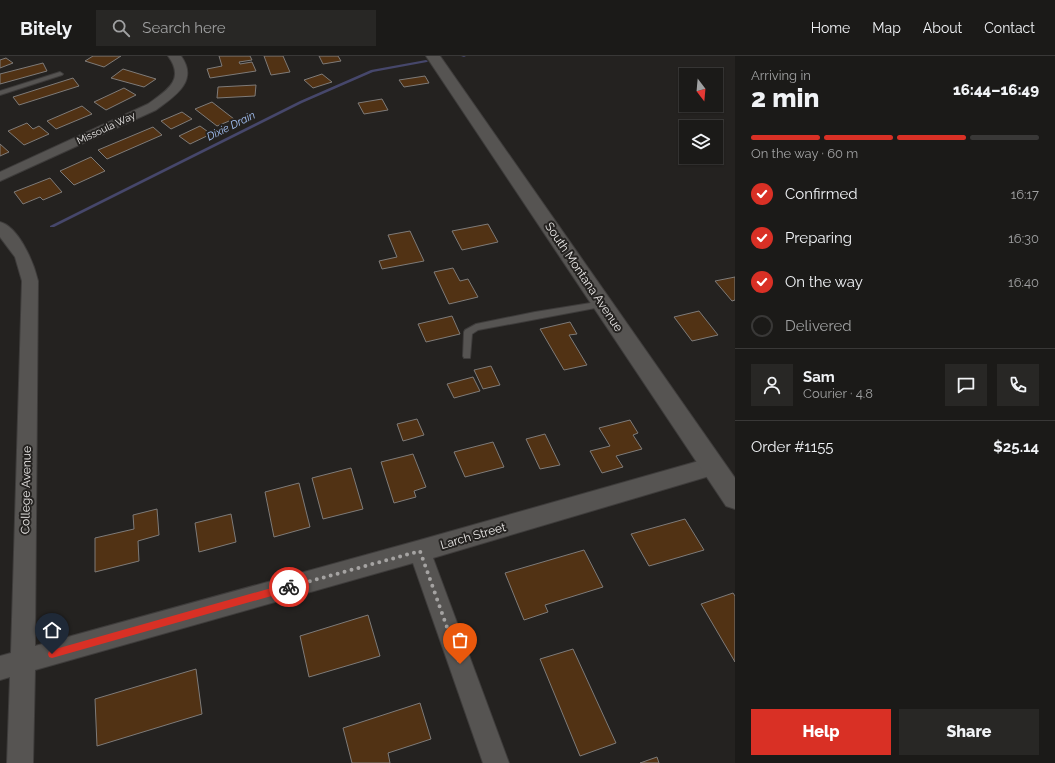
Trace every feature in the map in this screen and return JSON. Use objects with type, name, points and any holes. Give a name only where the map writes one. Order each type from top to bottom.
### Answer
[{"type":"street","name":"Missoula Way","points":[[0,177],[152,107],[172,92],[181,81],[181,71],[178,59],[174,56]]},
{"type":"street","name":"South Montana Avenue","points":[[433,56],[735,498]]},
{"type":"street","name":"College Avenue","points":[[0,227],[22,253],[27,266],[30,281],[20,763]]},
{"type":"street","name":"Larch Street","points":[[0,668],[23,663],[81,645],[420,551],[714,466]]},
{"type":"street","points":[[420,551],[496,763]]},
{"type":"lane","points":[[0,93],[60,74]]},
{"type":"lane","points":[[467,356],[468,332],[476,327],[535,315],[603,304]]},
{"type":"building","points":[[93,56],[121,56],[104,67],[85,61]]},
{"type":"building","points":[[219,56],[250,56],[252,60],[239,62],[240,64],[252,62],[256,71],[210,78],[207,69],[222,66]]},
{"type":"building","points":[[264,56],[283,56],[290,72],[271,75]]},
{"type":"building","points":[[319,56],[338,56],[341,61],[323,64]]},
{"type":"building","points":[[6,58],[13,63],[0,68],[0,60]]},
{"type":"building","points":[[43,63],[47,71],[0,84],[0,74]]},
{"type":"building","points":[[123,69],[156,79],[144,87],[111,78]]},
{"type":"building","points":[[322,74],[332,82],[313,88],[304,80]]},
{"type":"building","points":[[425,76],[429,83],[404,87],[399,80]]},
{"type":"building","points":[[73,78],[79,86],[19,105],[13,97]]},
{"type":"building","points":[[256,85],[255,96],[217,98],[218,87]]},
{"type":"building","points":[[124,88],[136,95],[106,110],[94,102]]},
{"type":"building","points":[[382,99],[388,110],[364,114],[358,103]]},
{"type":"building","points":[[212,102],[234,119],[217,126],[195,109]]},
{"type":"building","points":[[82,106],[92,114],[56,129],[47,121]]},
{"type":"building","points":[[182,112],[192,119],[171,129],[161,121]]},
{"type":"building","points":[[27,123],[33,129],[39,126],[49,134],[24,145],[8,131]]},
{"type":"building","points":[[200,126],[211,134],[190,144],[179,136]]},
{"type":"building","points":[[153,127],[162,135],[107,159],[98,150]]},
{"type":"building","points":[[0,144],[9,152],[0,156]]},
{"type":"building","points":[[91,157],[105,171],[74,185],[60,171]]},
{"type":"building","points":[[50,178],[62,192],[43,200],[40,197],[23,204],[14,192]]},
{"type":"building","points":[[488,224],[498,242],[462,250],[452,231]]},
{"type":"building","points":[[410,231],[424,261],[382,269],[379,261],[397,257],[388,235]]},
{"type":"building","points":[[453,268],[460,281],[468,279],[478,297],[449,304],[434,272]]},
{"type":"building","points":[[735,277],[735,300],[732,301],[715,281]]},
{"type":"building","points":[[699,311],[718,335],[692,341],[674,317]]},
{"type":"building","points":[[452,316],[460,334],[426,342],[418,324]]},
{"type":"building","points":[[570,322],[577,334],[569,335],[587,365],[564,370],[540,329]]},
{"type":"building","points":[[491,366],[500,385],[483,389],[474,370]]},
{"type":"building","points":[[473,377],[480,391],[454,398],[447,384]]},
{"type":"building","points":[[417,419],[424,435],[403,441],[397,424]]},
{"type":"building","points":[[630,420],[638,433],[633,435],[642,449],[616,456],[623,467],[602,473],[590,451],[610,446],[599,428]]},
{"type":"building","points":[[545,434],[560,465],[540,469],[526,439]]},
{"type":"building","points":[[493,442],[504,467],[465,477],[454,452]]},
{"type":"building","points":[[413,454],[426,487],[414,491],[416,497],[394,503],[381,462]]},
{"type":"building","points":[[351,468],[363,509],[323,519],[312,478]]},
{"type":"building","points":[[299,483],[310,527],[274,537],[265,492]]},
{"type":"building","points":[[157,509],[159,535],[138,541],[139,561],[95,572],[95,538],[134,529],[133,515]]},
{"type":"building","points":[[231,514],[236,542],[199,552],[195,523]]},
{"type":"building","points":[[685,519],[704,550],[649,566],[631,534]]},
{"type":"building","points":[[584,550],[603,587],[545,605],[548,612],[524,620],[505,573]]},
{"type":"building","points":[[733,593],[735,596],[735,662],[701,604]]},
{"type":"building","points":[[368,615],[380,656],[309,677],[300,636]]},
{"type":"building","points":[[573,649],[616,743],[580,756],[540,659]]},
{"type":"building","points":[[196,669],[202,714],[97,746],[95,699]]},
{"type":"building","points":[[420,703],[431,739],[388,753],[390,763],[352,763],[343,728]]},
{"type":"building","points":[[657,757],[659,763],[640,763]]},
{"type":"waterway","name":"Dixie Drain","points":[[52,226],[301,102],[372,71],[426,61]]},
{"type":"way so far","points":[[289,587],[420,551],[460,664]]},
{"type":"route","points":[[52,654],[289,587]]}]
